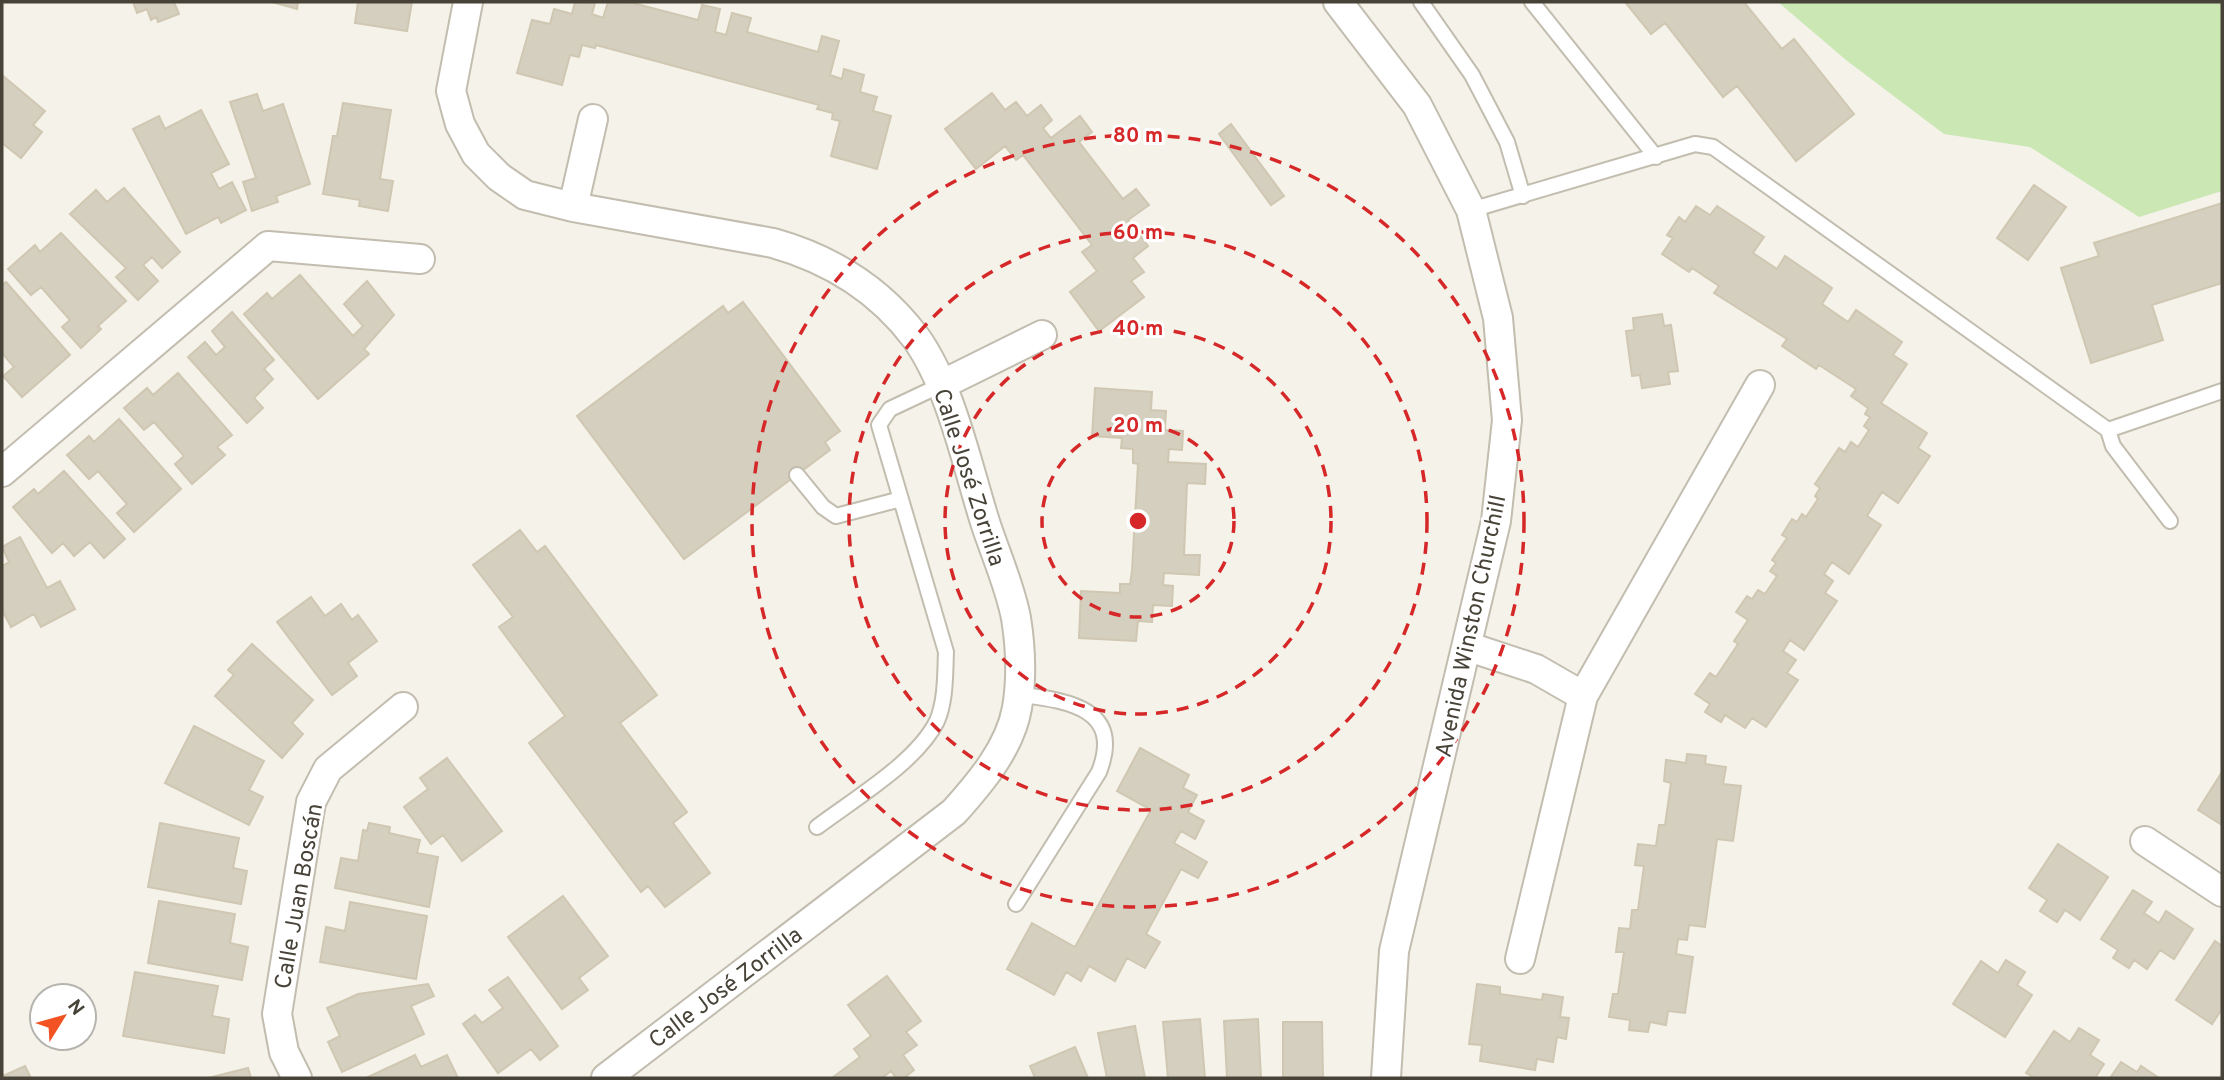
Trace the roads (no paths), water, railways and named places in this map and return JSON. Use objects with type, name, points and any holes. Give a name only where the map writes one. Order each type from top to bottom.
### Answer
[{"type":"street","name":"Calle José Zorrilla","points":[[468,2],[451,91],[460,124],[476,154],[499,177],[524,195],[573,207],[804,251],[853,277],[887,306],[916,340],[940,385],[1016,616],[1022,664],[1017,711],[986,777],[954,812],[606,1078]]},
{"type":"street","name":"Avenida Winston Churchill","points":[[1338,2],[1417,105],[1471,210],[1498,318],[1507,420],[1496,521],[1469,648],[1394,951],[1386,1078]]},
{"type":"street","points":[[573,207],[593,118]]},
{"type":"street","points":[[2,472],[268,246],[420,259]]},
{"type":"street","points":[[940,385],[1042,335]]},
{"type":"street","points":[[1520,959],[1583,696],[1760,385]]},
{"type":"street","points":[[1469,648],[1536,669],[1583,696]]},
{"type":"street","name":"Calle Juan Boscán","points":[[297,1078],[284,1052],[277,1014],[311,802],[328,769],[403,707]]},
{"type":"street","points":[[2145,841],[2222,892]]},
{"type":"lane","points":[[1421,2],[1472,75],[1507,142],[1523,196]]},
{"type":"lane","points":[[1532,2],[1656,157]]},
{"type":"lane","points":[[1471,210],[1695,144],[1713,148],[2108,430],[2113,446],[2170,521]]},
{"type":"lane","points":[[817,827],[915,752],[937,720],[944,689],[946,652],[879,425],[890,409],[940,385]]},
{"type":"lane","points":[[2108,430],[2222,391]]},
{"type":"lane","points":[[797,475],[823,507],[836,516],[901,499]]},
{"type":"lane","points":[[1016,904],[1099,772],[1105,746],[1105,737],[1093,714],[1066,701],[1018,694]]}]
